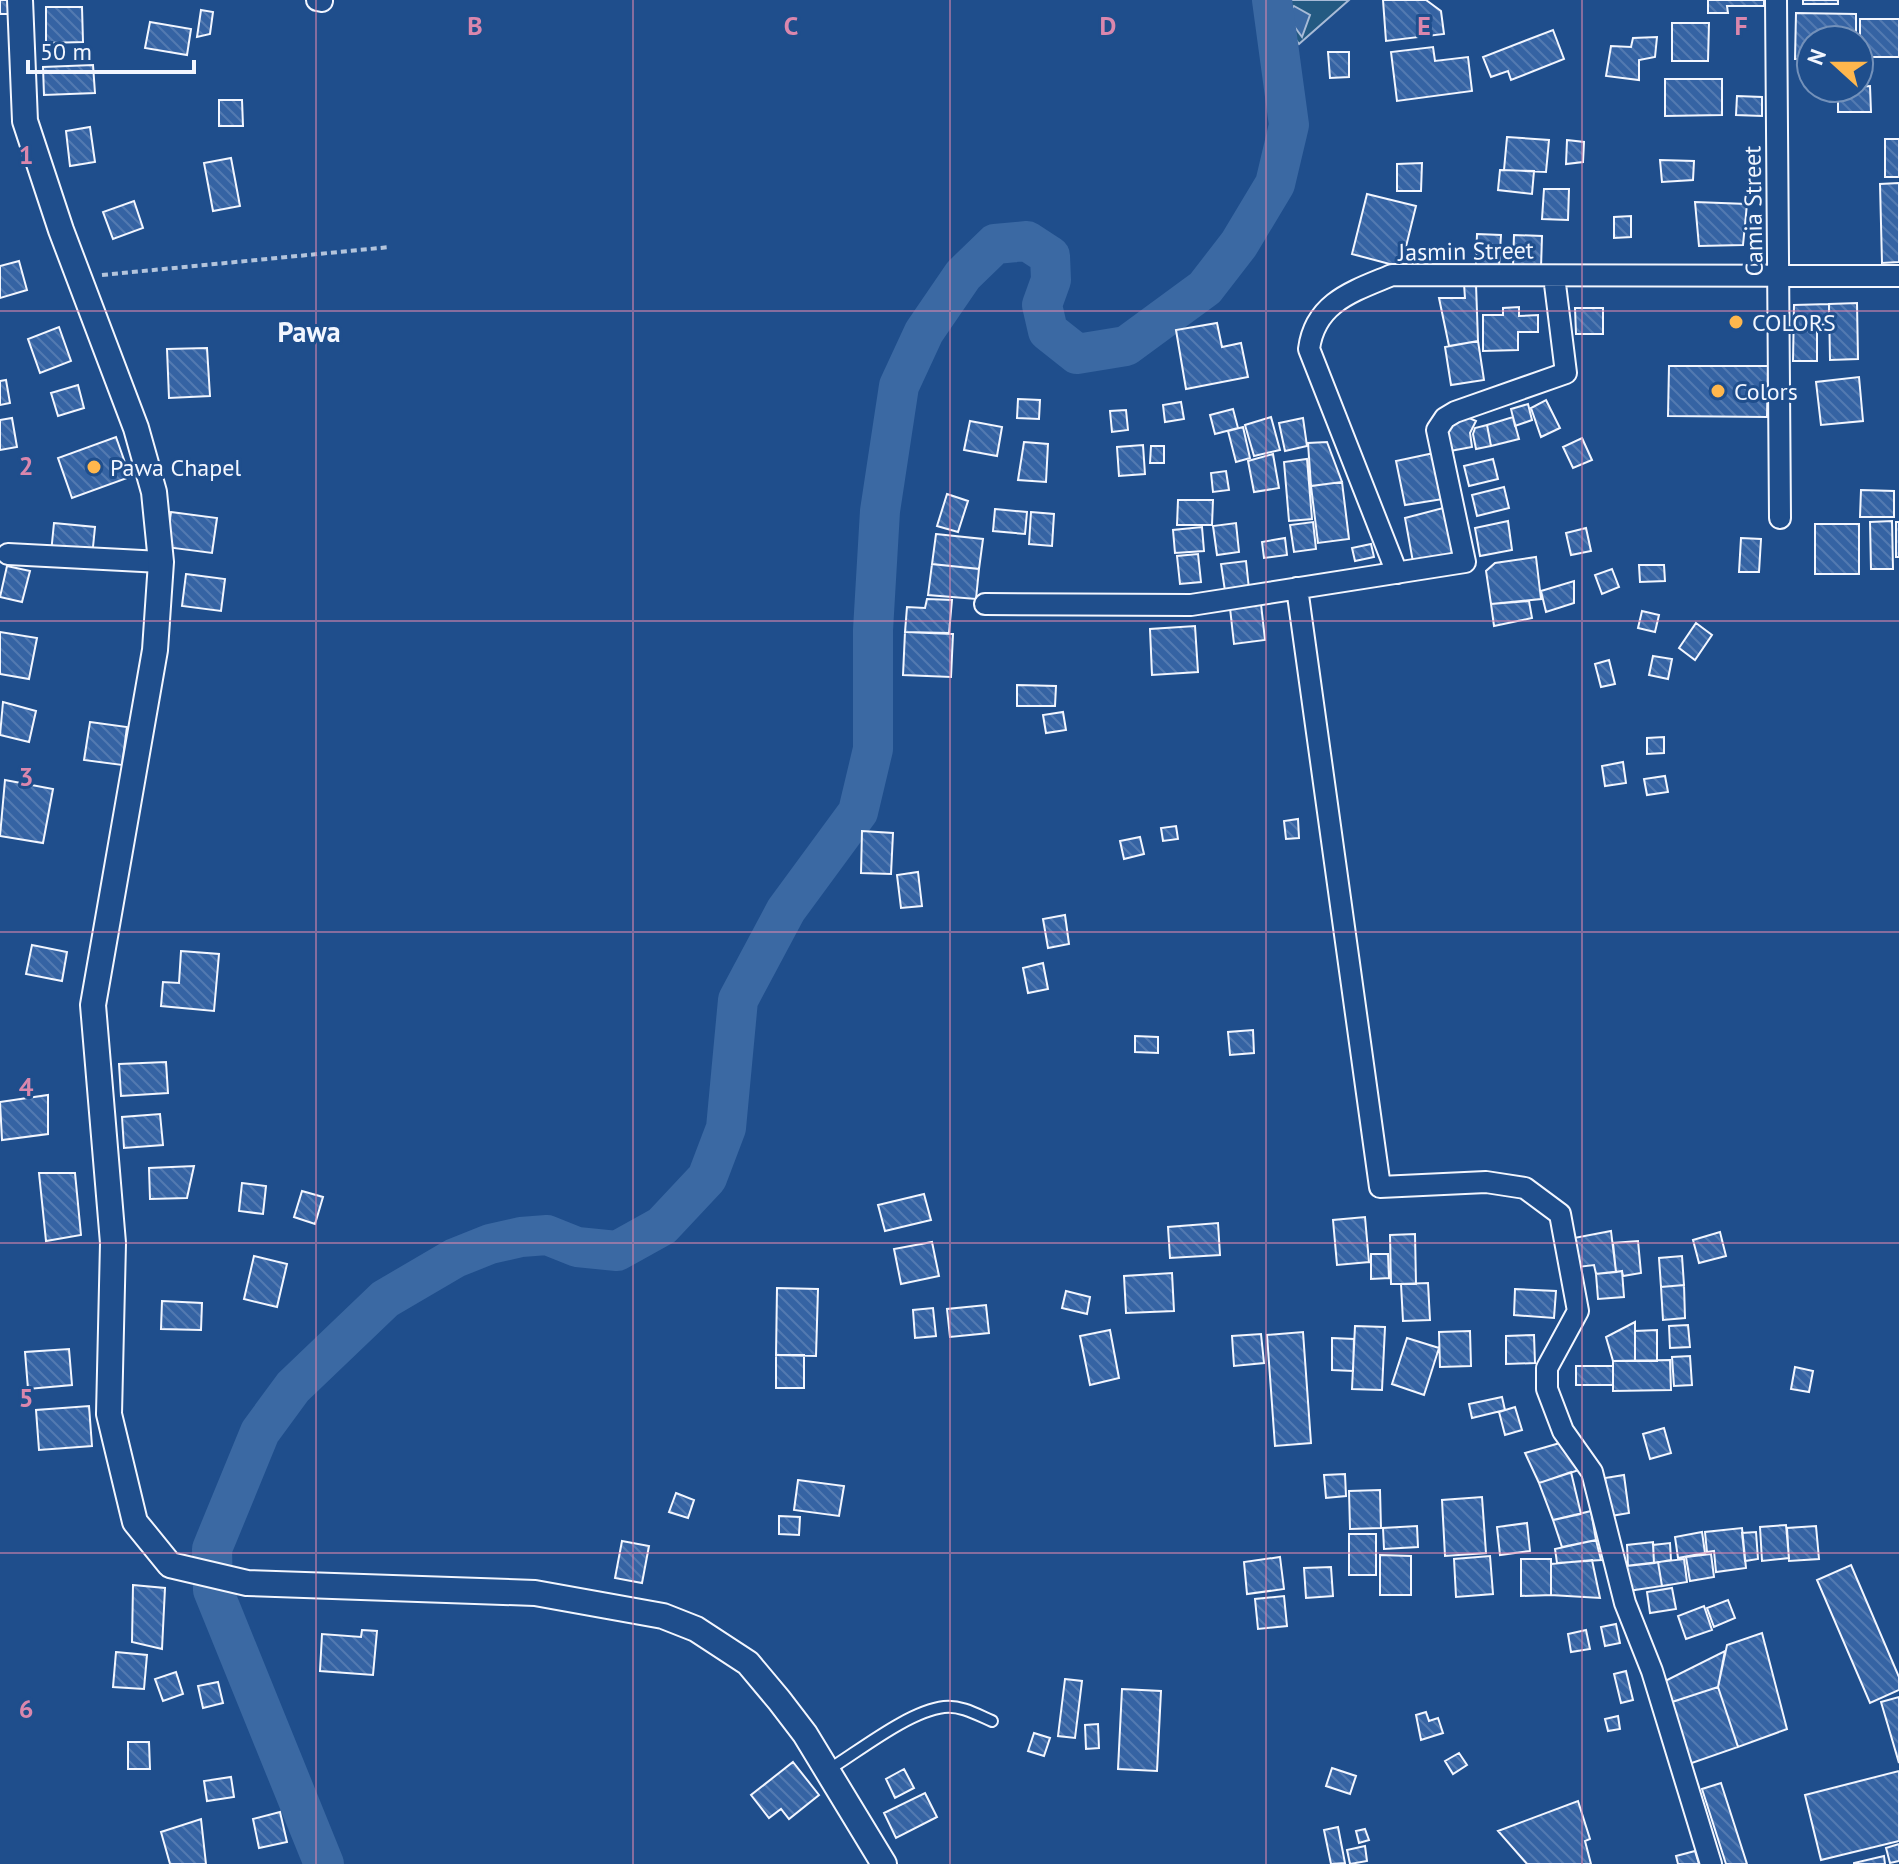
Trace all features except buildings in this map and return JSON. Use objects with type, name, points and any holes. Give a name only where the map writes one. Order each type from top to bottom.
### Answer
[{"type":"street","points":[[20,0],[25,121],[136,428],[154,492],[161,562],[155,650],[93,1005],[113,1243],[109,1414],[135,1522],[170,1565],[247,1583],[535,1593],[663,1616],[696,1629],[748,1663],[805,1734],[884,1864]]},
{"type":"street","name":"Camia Street","points":[[1776,0],[1780,518]]},
{"type":"street","name":"Jasmin Street","points":[[1397,573],[1313,367],[1309,349],[1311,332],[1332,303],[1392,275],[1899,276]]},
{"type":"street","points":[[985,604],[1191,605],[1465,562],[1438,440],[1440,423],[1455,412],[1566,373],[1554,276]]},
{"type":"street","points":[[8,554],[161,562]]},
{"type":"street","points":[[1297,588],[1380,1187],[1486,1182],[1525,1188],[1560,1214],[1578,1311],[1547,1368],[1547,1389],[1563,1431],[1592,1472],[1625,1603],[1652,1671],[1711,1864]]},
{"type":"lane","points":[[826,1771],[922,1713],[946,1706],[992,1721]]},
{"type":"path","points":[[80,278],[390,247]]},
{"type":"shaded area","points":[[1279,0],[1349,0],[1299,44],[1285,24]]},
{"type":"shaded area","points":[[1294,6],[1310,15],[1302,37],[1291,22],[1290,10]]},
{"type":"waterway","points":[[324,1864],[213,1590],[212,1549],[260,1432],[293,1387],[385,1299],[455,1258],[490,1244],[547,1235],[577,1247],[617,1251],[662,1226],[707,1178],[726,1128],[738,1000],[786,910],[858,812],[873,749],[873,630],[880,511],[899,386],[924,332],[963,275],[995,244],[1027,241],[1050,256],[1051,280],[1042,305],[1048,331],[1077,354],[1126,346],[1205,288],[1239,244],[1275,184],[1289,125],[1272,0]]},
{"type":"place","name":"COLORS","points":[[1736,322]]},
{"type":"place","name":"Colors","points":[[1718,391]]},
{"type":"place","name":"Pawa Chapel","points":[[94,467]]},
{"type":"district","name":"Pawa","points":[[309,331]]}]
